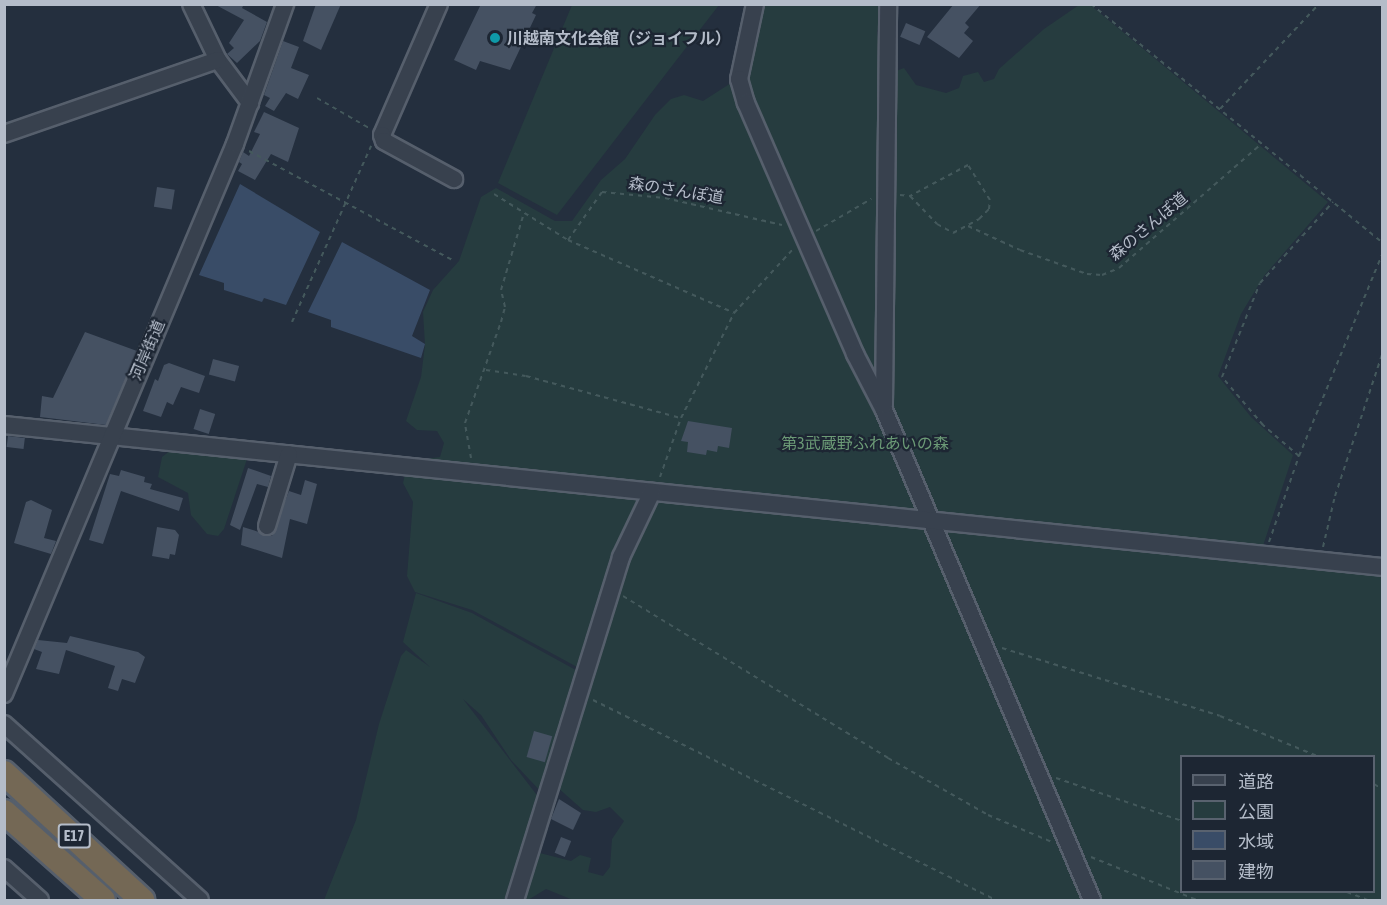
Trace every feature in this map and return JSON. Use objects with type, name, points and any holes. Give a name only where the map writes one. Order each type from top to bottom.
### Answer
[{"type":"highway","name":"E17","points":[[4,773],[142,900]]},
{"type":"highway","name":"E17","points":[[4,812],[103,900]]},
{"type":"street","points":[[190,4],[218,60],[250,103]]},
{"type":"street","name":"河岸街道","points":[[4,694],[235,144],[285,4]]},
{"type":"street","points":[[440,4],[380,134],[384,141],[454,179]]},
{"type":"street","points":[[755,4],[739,79],[746,103],[855,354],[884,410],[1092,900]]},
{"type":"street","points":[[884,410],[888,4]]},
{"type":"street","points":[[4,134],[218,60]]},
{"type":"street","points":[[4,425],[1383,567]]},
{"type":"street","points":[[267,526],[289,454]]},
{"type":"street","points":[[516,900],[621,557],[653,492]]},
{"type":"street","points":[[4,724],[200,900]]},
{"type":"street","points":[[4,868],[40,900]]},
{"type":"path","points":[[1091,4],[1383,242]]},
{"type":"path","points":[[1220,109],[1318,4]]},
{"type":"path","points":[[292,322],[345,204],[380,134],[317,98]]},
{"type":"path","points":[[235,144],[452,260]]},
{"type":"path","name":"森のさんぽ道","points":[[910,196],[946,231],[953,233],[968,226],[1030,254],[1087,274],[1102,276],[1119,268],[1261,144]]},
{"type":"path","points":[[653,492],[681,418],[734,313],[804,233],[887,192],[910,196],[968,165],[990,200],[989,209],[968,226]]},
{"type":"path","name":"森のさんぽ道","points":[[568,240],[602,192],[708,206],[804,233]]},
{"type":"path","points":[[494,194],[568,240],[734,313]]},
{"type":"path","points":[[1299,456],[1263,425],[1222,377],[1260,283],[1333,202]]},
{"type":"path","points":[[468,473],[471,458],[465,423],[486,370],[505,307],[501,290],[524,213]]},
{"type":"path","points":[[1264,556],[1299,456],[1383,255]]},
{"type":"path","points":[[1319,561],[1335,495],[1383,355]]},
{"type":"path","points":[[486,370],[526,376],[681,418]]},
{"type":"path","points":[[611,588],[968,804],[1025,833],[1197,900]]},
{"type":"path","points":[[983,644],[1220,716],[1315,755]]},
{"type":"path","points":[[580,693],[996,900]]},
{"type":"path","points":[[1039,774],[1180,820]]},
{"type":"path","points":[[1352,893],[1368,900]]},
{"type":"green space","name":"第3武蔵野ふれあいの森","points":[[1089,4],[1328,202],[1264,276],[1241,314],[1218,376],[1251,417],[1293,455],[1259,558],[1382,570],[1382,900],[573,900],[546,889],[528,900],[324,900],[356,820],[379,724],[401,656],[406,650],[430,667],[403,642],[416,593],[472,613],[583,674],[545,796],[511,760],[481,715],[463,699],[543,803],[532,851],[571,861],[580,855],[591,858],[588,872],[603,876],[610,867],[612,839],[624,821],[610,807],[596,812],[583,810],[557,787],[590,674],[472,610],[415,592],[407,576],[413,502],[403,483],[408,461],[440,457],[444,443],[437,431],[417,430],[406,421],[421,377],[425,345],[423,312],[433,290],[459,261],[481,197],[496,188],[555,221],[572,221],[601,180],[625,159],[655,115],[671,99],[684,95],[703,101],[731,83],[753,50],[763,5],[893,5],[877,31],[885,75],[904,68],[916,85],[946,93],[959,88],[963,76],[978,72],[984,82],[994,79],[999,69],[1044,29],[1079,5]]},
{"type":"green space","points":[[572,5],[719,5],[557,215],[498,183]]},
{"type":"green space","points":[[175,447],[242,454],[247,459],[224,529],[218,536],[207,534],[191,515],[188,493],[158,477],[162,457]]},
{"type":"water","points":[[240,184],[320,232],[286,305],[264,298],[262,302],[224,290],[224,283],[199,275]]},
{"type":"water","points":[[342,242],[430,290],[412,336],[425,344],[421,358],[331,327],[331,320],[308,312]]},
{"type":"building","points":[[214,4],[244,4],[242,8],[267,22],[260,41],[237,63],[227,54],[234,48],[229,43],[244,20]]},
{"type":"building","points":[[316,4],[341,4],[321,50],[303,41]]},
{"type":"building","name":"川越南文化会館（ジョイフル）","points":[[481,4],[537,4],[532,13],[536,15],[510,70],[480,61],[476,70],[454,60]]},
{"type":"building","points":[[954,4],[981,4],[965,23],[969,27],[964,33],[973,41],[959,58],[927,37]]},
{"type":"building","points":[[906,23],[925,31],[919,45],[900,37]]},
{"type":"building","points":[[283,41],[299,47],[291,68],[309,75],[298,99],[286,93],[274,111],[265,106],[270,98],[264,95]]},
{"type":"building","points":[[264,112],[299,128],[288,162],[271,154],[255,180],[238,171],[242,164],[239,162],[243,152],[249,156],[260,134],[254,132]]},
{"type":"building","points":[[157,187],[175,190],[172,210],[154,207]]},
{"type":"building","points":[[85,332],[137,351],[106,425],[40,417],[42,396],[53,398]]},
{"type":"building","points":[[213,359],[239,366],[235,381],[209,374]]},
{"type":"building","points":[[169,363],[205,376],[199,393],[181,387],[173,405],[167,402],[161,417],[143,411],[155,379],[158,381],[164,365]]},
{"type":"building","points":[[200,409],[215,414],[209,434],[194,429]]},
{"type":"building","points":[[688,421],[732,428],[729,448],[718,446],[717,452],[707,450],[706,455],[687,452],[688,442],[681,441]]},
{"type":"building","points":[[8,436],[25,438],[24,449],[7,447]]},
{"type":"building","points":[[248,468],[271,476],[268,487],[257,484],[240,530],[230,525]]},
{"type":"building","points":[[121,470],[145,477],[144,482],[152,484],[150,489],[183,498],[179,511],[121,491],[103,544],[89,540],[110,474],[119,476]]},
{"type":"building","points":[[305,480],[317,484],[307,524],[290,519],[282,558],[241,545],[243,527],[272,536],[289,491],[301,495]]},
{"type":"building","points":[[31,500],[52,510],[44,538],[56,541],[51,554],[14,543],[26,502]]},
{"type":"building","points":[[157,527],[175,530],[179,535],[175,555],[170,554],[169,559],[152,556]]},
{"type":"building","points":[[70,636],[138,652],[145,657],[135,683],[122,679],[118,691],[108,688],[115,666],[66,650],[59,674],[36,669],[42,652],[34,649],[38,640],[67,643]]},
{"type":"building","points":[[534,731],[552,736],[545,762],[527,757]]},
{"type":"building","points":[[559,799],[581,813],[573,830],[551,819]]},
{"type":"building","points":[[561,837],[571,841],[565,857],[555,853]]},
{"type":"place","name":"川越南文化会館（ジョイフル）","points":[[495,38]]}]
